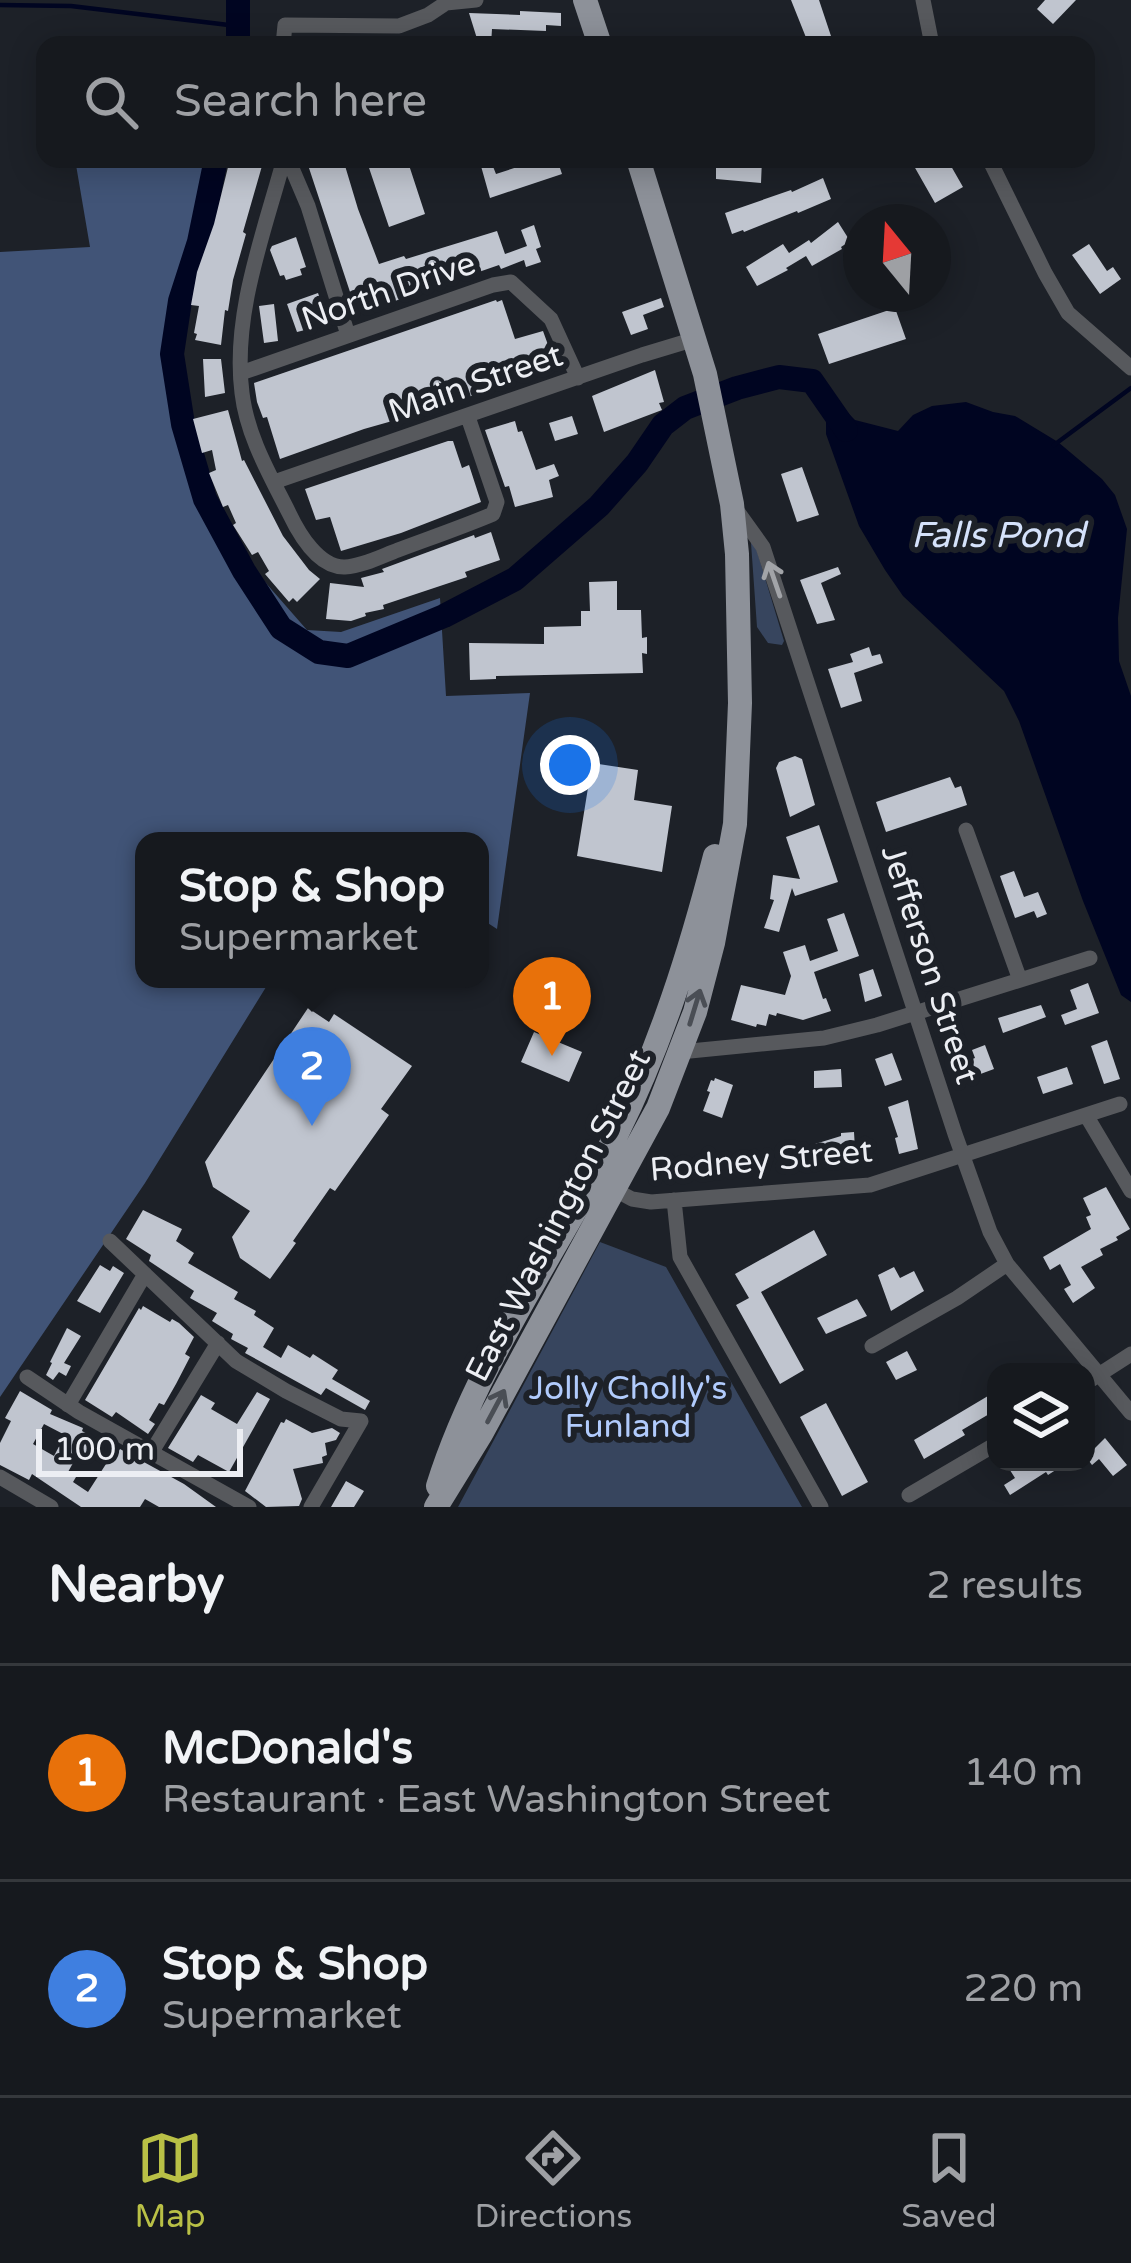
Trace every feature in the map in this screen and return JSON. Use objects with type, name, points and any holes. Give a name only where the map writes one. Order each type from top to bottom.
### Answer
[{"type":"main road","points":[[585,0],[597,36]]},
{"type":"main road","name":"East Washington Street","points":[[434,1507],[448,1454],[494,1355],[603,1184],[658,1108],[694,1012],[713,943],[735,824],[739,730],[732,504],[707,381],[641,168]]},
{"type":"main road","name":"East Washington Street","points":[[603,1184],[618,1131],[664,1028],[694,933],[719,838],[739,730]]},
{"type":"street","points":[[284,36],[285,25],[399,26],[446,3],[476,0]]},
{"type":"street","points":[[923,0],[930,36]]},
{"type":"street","points":[[283,168],[245,313],[241,373],[252,435],[297,530],[320,557],[342,568],[493,514],[497,502],[468,417]]},
{"type":"street","points":[[290,168],[308,206],[348,335]]},
{"type":"street","points":[[993,168],[1068,314],[1131,368]]},
{"type":"street","name":"North Drive","points":[[241,373],[511,282],[551,319],[578,378]]},
{"type":"street","name":"Main Street","points":[[274,482],[695,339]]},
{"type":"street","name":"Jefferson Street","points":[[732,504],[763,547],[990,1232],[1007,1264],[1080,1363]]},
{"type":"street","points":[[967,830],[1020,980]]},
{"type":"street","points":[[680,1052],[824,1038],[1090,958]]},
{"type":"street","name":"Rodney Street","points":[[603,1184],[632,1199],[674,1200],[870,1185],[1120,1103]]},
{"type":"street","points":[[1086,1115],[1131,1192]]},
{"type":"street","points":[[674,1200],[680,1257],[821,1507]]},
{"type":"street","points":[[110,1241],[236,1361],[341,1419],[361,1421],[311,1507]]},
{"type":"street","points":[[872,1346],[1007,1264]]},
{"type":"street","points":[[68,1405],[145,1274]]},
{"type":"street","points":[[151,1454],[218,1342]]},
{"type":"street","points":[[1095,1377],[1131,1354]]},
{"type":"street","points":[[27,1377],[151,1454],[249,1507]]},
{"type":"street","name":"Jefferson Street","points":[[1095,1382],[1131,1413]]},
{"type":"street","points":[[909,1495],[987,1449]]},
{"type":"street","points":[[0,1477],[51,1507]]},
{"type":"green space","points":[[754,541],[782,645],[768,643],[757,627]]},
{"type":"green space","name":"Jolly Cholly's Funland","points":[[600,1242],[666,1267],[802,1507],[458,1507]]},
{"type":"shaded area","points":[[77,168],[216,168],[206,240],[180,342],[204,478],[251,566],[307,630],[341,632],[440,598],[446,696],[530,693],[497,929],[489,924],[489,832],[135,832],[135,988],[265,988],[145,1183],[0,1397],[0,252],[90,247]]},
{"type":"water","name":"Falls Pond","points":[[837,402],[855,420],[898,431],[913,415],[932,406],[966,402],[1015,416],[1058,442],[1115,495],[1127,529],[1118,618],[1119,661],[1131,696],[1131,1002],[1121,995],[1004,691],[903,596],[859,526],[826,434],[826,413]]},
{"type":"building","points":[[791,0],[819,0],[831,36],[805,36]]},
{"type":"building","points":[[1045,0],[1076,0],[1053,24],[1037,9]]},
{"type":"building","points":[[520,11],[561,13],[561,26],[546,25],[546,31],[492,29],[492,36],[476,36],[469,13],[520,15]]},
{"type":"building","points":[[228,168],[261,168],[225,310],[221,345],[195,340],[199,306],[191,305]]},
{"type":"building","points":[[309,168],[346,168],[379,264],[497,231],[505,254],[527,246],[521,230],[534,225],[541,262],[526,267],[524,260],[501,269],[499,265],[363,312],[361,305],[355,307]]},
{"type":"building","points":[[369,168],[410,168],[425,214],[389,227]]},
{"type":"building","points":[[482,168],[494,168],[496,174],[514,168],[560,168],[562,174],[490,198]]},
{"type":"building","points":[[716,168],[762,168],[761,183],[716,179]]},
{"type":"building","points":[[915,168],[952,168],[963,187],[935,203]]},
{"type":"building","points":[[823,178],[831,199],[732,234],[725,213]]},
{"type":"building","points":[[838,222],[843,230],[842,249],[812,266],[806,256],[757,286],[746,267],[783,244],[789,253]]},
{"type":"building","points":[[296,237],[306,267],[300,269],[302,275],[286,280],[270,250]]},
{"type":"building","points":[[1089,244],[1107,271],[1113,267],[1121,279],[1100,294],[1072,255]]},
{"type":"building","points":[[318,293],[329,324],[297,332],[287,304]]},
{"type":"building","points":[[661,298],[664,307],[643,315],[648,329],[631,335],[622,312]]},
{"type":"building","points":[[502,300],[515,339],[543,331],[556,367],[280,459],[254,383]]},
{"type":"building","points":[[274,304],[278,341],[264,343],[259,306]]},
{"type":"building","points":[[896,312],[906,339],[829,364],[818,334]]},
{"type":"building","points":[[203,359],[221,359],[225,393],[205,397]]},
{"type":"building","points":[[655,370],[662,410],[604,432],[592,396]]},
{"type":"building","points":[[228,410],[242,461],[283,536],[320,579],[297,602],[293,598],[289,602],[265,574],[269,571],[258,552],[252,555],[209,473],[216,470],[212,450],[202,453],[193,419]]},
{"type":"building","points":[[572,416],[578,434],[555,441],[549,423]]},
{"type":"building","points":[[515,421],[536,470],[554,464],[559,476],[549,480],[553,497],[515,507],[485,430]]},
{"type":"building","points":[[453,441],[462,468],[469,465],[481,502],[341,551],[330,517],[316,520],[305,489]]},
{"type":"building","points":[[802,467],[819,515],[797,522],[781,474]]},
{"type":"building","points":[[491,532],[500,560],[366,616],[351,621],[326,619],[330,583],[364,587],[361,578]]},
{"type":"building","points":[[838,567],[841,574],[821,583],[835,620],[817,624],[800,580]]},
{"type":"building","points":[[617,581],[617,610],[641,610],[642,638],[647,637],[643,673],[470,680],[469,643],[544,644],[544,627],[581,626],[581,611],[590,611],[589,582]]},
{"type":"building","points":[[869,647],[872,656],[880,654],[883,663],[854,673],[862,701],[841,708],[828,669],[853,662],[850,654]]},
{"type":"building","points":[[795,756],[802,759],[815,805],[790,817],[776,768]]},
{"type":"building","points":[[592,763],[638,770],[634,800],[672,806],[662,872],[577,856]]},
{"type":"building","points":[[950,777],[955,788],[961,786],[967,805],[886,832],[876,802]]},
{"type":"building","points":[[819,825],[838,882],[795,896],[792,888],[779,932],[764,928],[774,900],[770,899],[773,875],[800,879],[786,837]]},
{"type":"building","points":[[1014,871],[1024,897],[1038,892],[1047,914],[1037,918],[1034,911],[1015,918],[1000,876]]},
{"type":"building","points":[[844,913],[859,956],[814,972],[831,1011],[803,1020],[769,1014],[766,1026],[756,1027],[731,1020],[741,985],[785,995],[791,976],[783,952],[805,945],[810,961],[838,951],[827,919]]},
{"type":"building","points":[[873,969],[882,996],[865,1002],[859,974]]},
{"type":"building","points":[[1088,983],[1099,1013],[1065,1025],[1061,1015],[1077,1009],[1070,990]]},
{"type":"building","points":[[1041,1005],[1046,1017],[1003,1033],[998,1018]]},
{"type":"building","points":[[308,1008],[329,1022],[334,1014],[412,1066],[381,1109],[389,1115],[335,1191],[330,1188],[270,1279],[240,1258],[232,1237],[250,1211],[213,1187],[205,1162]]},
{"type":"building","points":[[534,1032],[582,1052],[569,1082],[521,1062]]},
{"type":"building","points":[[1107,1040],[1120,1079],[1104,1084],[1091,1046]]},
{"type":"building","points":[[985,1045],[994,1069],[967,1079],[961,1063],[975,1058],[972,1050]]},
{"type":"building","points":[[892,1053],[902,1080],[885,1086],[875,1059]]},
{"type":"building","points":[[1067,1067],[1073,1084],[1043,1094],[1037,1077]]},
{"type":"building","points":[[841,1069],[842,1087],[814,1088],[814,1071]]},
{"type":"building","points":[[715,1078],[733,1085],[722,1118],[703,1111]]},
{"type":"building","points":[[908,1100],[918,1149],[899,1154],[888,1107]]},
{"type":"building","points":[[854,1132],[855,1149],[847,1149],[847,1158],[831,1159],[832,1163],[815,1168],[810,1148]]},
{"type":"building","points":[[1106,1187],[1130,1229],[1100,1249],[1103,1255],[1081,1267],[1095,1288],[1073,1303],[1064,1289],[1071,1285],[1060,1264],[1050,1270],[1043,1257],[1091,1229],[1083,1198]]},
{"type":"building","points":[[143,1210],[182,1229],[176,1241],[194,1253],[188,1263],[238,1292],[234,1299],[274,1328],[263,1347],[281,1358],[288,1345],[310,1358],[313,1354],[338,1370],[332,1379],[370,1401],[365,1410],[326,1388],[321,1395],[245,1353],[248,1348],[212,1321],[217,1313],[190,1298],[194,1291],[126,1239]]},
{"type":"building","points":[[814,1230],[827,1255],[761,1292],[804,1370],[780,1384],[736,1305],[749,1298],[735,1274]]},
{"type":"building","points":[[100,1265],[124,1273],[100,1313],[77,1301]]},
{"type":"building","points":[[894,1267],[900,1278],[914,1271],[924,1291],[891,1311],[878,1275]]},
{"type":"building","points":[[857,1299],[867,1316],[826,1334],[817,1318]]},
{"type":"building","points":[[143,1306],[179,1323],[194,1337],[176,1384],[149,1420],[155,1424],[148,1434],[116,1412],[112,1417],[85,1400]]},
{"type":"building","points":[[67,1328],[81,1336],[64,1363],[71,1366],[66,1376],[59,1372],[53,1380],[46,1375]]},
{"type":"building","points":[[907,1351],[917,1370],[896,1380],[886,1362]]},
{"type":"building","points":[[20,1391],[98,1440],[87,1459],[78,1454],[68,1472],[88,1492],[120,1449],[216,1507],[159,1507],[145,1499],[140,1507],[81,1507],[32,1474],[29,1480],[0,1465],[0,1443],[11,1421],[5,1418]],"holes":[[[44,1424],[65,1435],[54,1456],[33,1444]]]},
{"type":"building","points":[[257,1392],[270,1399],[229,1472],[198,1455],[193,1462],[168,1448],[201,1395],[215,1403],[211,1409],[237,1424]]},
{"type":"building","points":[[987,1397],[987,1415],[962,1430],[965,1435],[924,1459],[914,1440]]},
{"type":"building","points":[[826,1403],[868,1482],[842,1496],[800,1417]]},
{"type":"building","points":[[286,1419],[312,1433],[332,1428],[340,1433],[336,1440],[325,1443],[323,1463],[293,1469],[302,1499],[299,1506],[266,1507],[245,1491]]},
{"type":"building","points":[[1105,1438],[1127,1465],[1113,1476],[1099,1459],[1095,1462],[1095,1448]]},
{"type":"building","points":[[1011,1471],[1054,1471],[1010,1495],[1004,1485],[1015,1478]]},
{"type":"building","points":[[346,1481],[364,1491],[354,1507],[331,1507]]},
{"type":"waterway","points":[[238,0],[238,36]]},
{"type":"waterway","points":[[0,5],[71,6],[237,26]]},
{"type":"waterway","points":[[214,168],[199,242],[180,301],[172,354],[183,424],[205,499],[244,571],[281,628],[319,652],[348,656],[444,616],[515,579],[599,506],[663,425],[685,408],[779,377],[812,381],[846,430]]},
{"type":"waterway","points":[[1054,445],[1131,388]]},
{"type":"place","name":"McDonald's","points":[[552,1056]]},
{"type":"place","name":"Stop & Shop","points":[[312,1126]]}]
